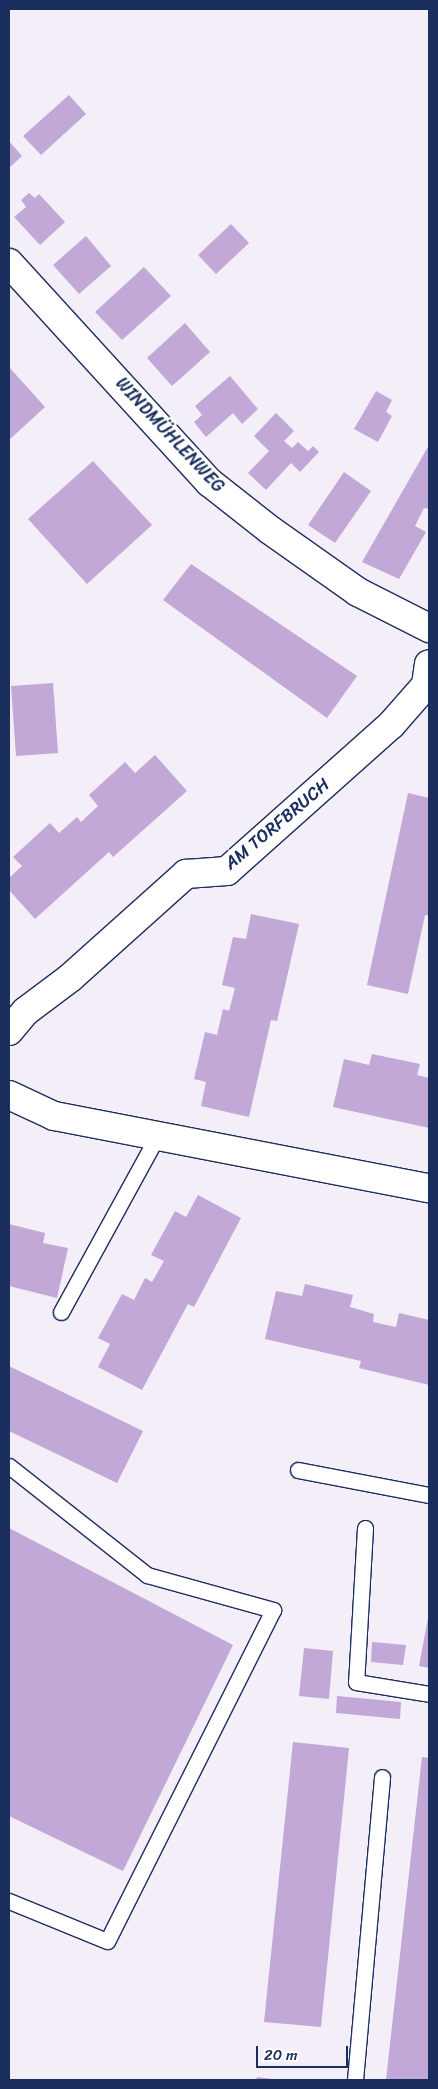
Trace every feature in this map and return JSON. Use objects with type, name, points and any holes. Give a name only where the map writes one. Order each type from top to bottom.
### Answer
[{"type":"street","name":"WINDMÜHLENWEG","points":[[9,263],[209,482],[270,530],[358,592],[429,628]]},
{"type":"street","name":"AM TORFBRUCH","points":[[9,1031],[26,1011],[70,978],[186,874],[227,871],[391,725],[426,685],[429,664]]},
{"type":"street","points":[[9,1095],[54,1116],[429,1188]]},
{"type":"lane","points":[[61,1312],[158,1136]]},
{"type":"lane","points":[[9,1466],[147,1575],[273,1610],[107,1941],[9,1901]]},
{"type":"lane","points":[[298,1470],[429,1496]]},
{"type":"lane","points":[[365,1528],[356,1682],[429,1694]]},
{"type":"lane","points":[[355,2080],[382,1777]]},
{"type":"building","points":[[69,95],[86,114],[41,155],[23,136]]},
{"type":"building","points":[[9,141],[22,156],[9,168]]},
{"type":"building","points":[[29,193],[35,198],[39,194],[65,222],[40,245],[14,217],[26,207],[21,200]]},
{"type":"building","points":[[231,224],[249,243],[216,274],[198,255]]},
{"type":"building","points":[[86,236],[111,266],[79,294],[53,265]]},
{"type":"building","points":[[144,267],[171,296],[122,340],[95,312]]},
{"type":"building","points":[[185,323],[210,352],[172,386],[147,358]]},
{"type":"building","points":[[9,367],[45,407],[9,440]]},
{"type":"building","points":[[230,376],[258,409],[242,424],[233,413],[206,437],[194,422],[202,415],[195,406]]},
{"type":"building","points":[[376,391],[392,400],[386,412],[392,416],[378,442],[354,429]]},
{"type":"building","points":[[276,413],[294,431],[284,441],[292,448],[298,442],[308,451],[313,446],[319,452],[300,472],[291,463],[266,490],[248,473],[269,451],[254,436]]},
{"type":"building","points":[[429,445],[429,509],[424,508],[415,526],[426,532],[399,579],[362,562]]},
{"type":"building","points":[[93,461],[152,525],[87,584],[28,519]]},
{"type":"building","points":[[344,472],[371,491],[335,543],[308,525]]},
{"type":"building","points":[[191,564],[357,676],[327,718],[163,600]]},
{"type":"building","points":[[53,683],[58,753],[16,756],[11,686]]},
{"type":"building","points":[[155,755],[187,791],[113,857],[109,852],[35,919],[9,890],[9,878],[22,866],[13,857],[50,823],[59,833],[77,817],[81,822],[98,806],[89,795],[125,762],[135,773]]},
{"type":"building","points":[[408,793],[429,798],[429,916],[425,915],[408,994],[367,985]]},
{"type":"building","points":[[251,914],[299,924],[277,1021],[271,1020],[249,1117],[201,1106],[206,1082],[194,1079],[205,1032],[217,1035],[223,1009],[229,1011],[235,988],[222,985],[233,937],[246,939]]},
{"type":"building","points":[[372,1054],[420,1064],[417,1075],[429,1078],[429,1128],[333,1107],[344,1059],[369,1065]]},
{"type":"building","points":[[198,1195],[241,1218],[194,1307],[188,1304],[142,1390],[98,1367],[110,1344],[98,1338],[122,1294],[134,1300],[145,1278],[152,1282],[164,1261],[151,1255],[175,1211],[186,1217]]},
{"type":"building","points":[[9,1224],[45,1233],[43,1243],[68,1248],[57,1298],[9,1286]]},
{"type":"building","points":[[305,1284],[353,1295],[350,1307],[374,1314],[373,1322],[396,1327],[399,1313],[429,1320],[429,1385],[359,1368],[361,1361],[265,1339],[276,1291],[302,1296]]},
{"type":"building","points":[[9,1366],[143,1431],[117,1483],[9,1431]]},
{"type":"building","points":[[9,1528],[233,1645],[123,1871],[9,1816]]},
{"type":"building","points":[[429,1618],[429,1668],[419,1666]]},
{"type":"building","points":[[372,1642],[406,1645],[403,1665],[371,1662]]},
{"type":"building","points":[[304,1648],[333,1651],[329,1699],[299,1696]]},
{"type":"building","points":[[337,1696],[401,1702],[400,1719],[336,1713]]},
{"type":"building","points":[[293,1742],[349,1748],[321,2027],[264,2022]]},
{"type":"building","points":[[422,1757],[429,1758],[429,2080],[386,2080]]},
{"type":"building","points":[[257,2077],[273,2079],[273,2080],[256,2080]]}]
